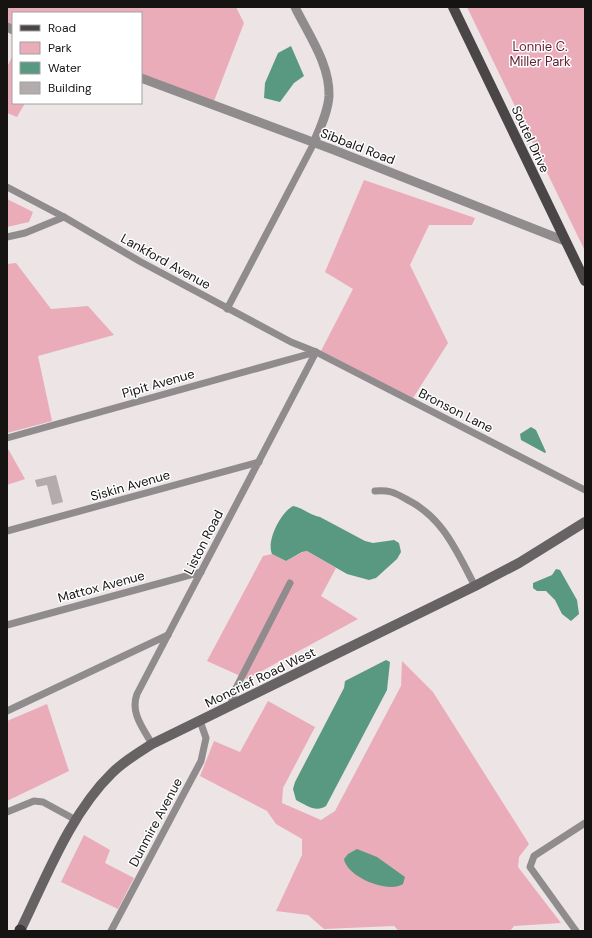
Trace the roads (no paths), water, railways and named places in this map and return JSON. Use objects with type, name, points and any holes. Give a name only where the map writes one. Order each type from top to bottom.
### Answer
[{"type":"main road","name":"Soutel Drive","points":[[453,7],[585,281]]},
{"type":"main road","name":"Moncrief Road West","points":[[20,931],[76,820],[87,802],[113,772],[152,744],[475,586],[518,563],[585,522]]},
{"type":"street","points":[[227,308],[314,143],[326,111],[329,97],[324,65],[295,7]]},
{"type":"street","name":"Sibbald Road","points":[[142,78],[314,143],[565,241]]},
{"type":"street","name":"Lankford Avenue","points":[[7,187],[227,308],[291,342],[316,352]]},
{"type":"street","points":[[7,237],[25,233],[64,217]]},
{"type":"street","name":"Pipit Avenue","points":[[7,438],[316,352]]},
{"type":"street","name":"Liston Road","points":[[152,744],[137,716],[134,701],[316,352]]},
{"type":"street","name":"Bronson Lane","points":[[316,352],[585,490]]},
{"type":"street","name":"Siskin Avenue","points":[[7,531],[259,462]]},
{"type":"street","points":[[375,491],[389,490],[414,502],[429,513],[442,526],[453,543],[475,586]]},
{"type":"street","name":"Mattox Avenue","points":[[7,624],[202,572]]},
{"type":"street","points":[[231,705],[234,692],[290,583]]},
{"type":"street","points":[[7,711],[168,636]]},
{"type":"street","name":"Dunmire Avenue","points":[[111,931],[200,761],[206,738],[200,720]]},
{"type":"street","points":[[7,812],[34,801],[43,802],[76,820]]},
{"type":"street","points":[[576,931],[530,871],[530,863],[534,856],[585,823]]},
{"type":"water","points":[[291,46],[304,76],[294,83],[280,102],[264,98],[265,83],[278,53]]},
{"type":"water","points":[[531,427],[536,430],[546,452],[545,453],[521,440],[520,434]]},
{"type":"water","points":[[293,506],[320,517],[365,541],[373,543],[394,540],[399,543],[401,552],[397,559],[376,578],[369,580],[347,574],[307,551],[302,552],[286,561],[272,554],[271,542],[280,520],[288,509]]},
{"type":"water","points":[[556,569],[560,570],[577,600],[579,614],[571,621],[562,614],[555,600],[546,591],[537,591],[533,588],[533,583],[552,575]]},
{"type":"water","points":[[386,660],[390,662],[387,690],[326,806],[318,809],[307,806],[296,800],[293,789],[295,782],[344,688],[345,681]]},
{"type":"water","points":[[357,849],[377,857],[405,877],[403,884],[396,887],[379,885],[369,882],[352,872],[344,859],[348,854]]},
{"type":"park label","name":"Lonnie C. Miller Park","points":[[540,54]]}]
